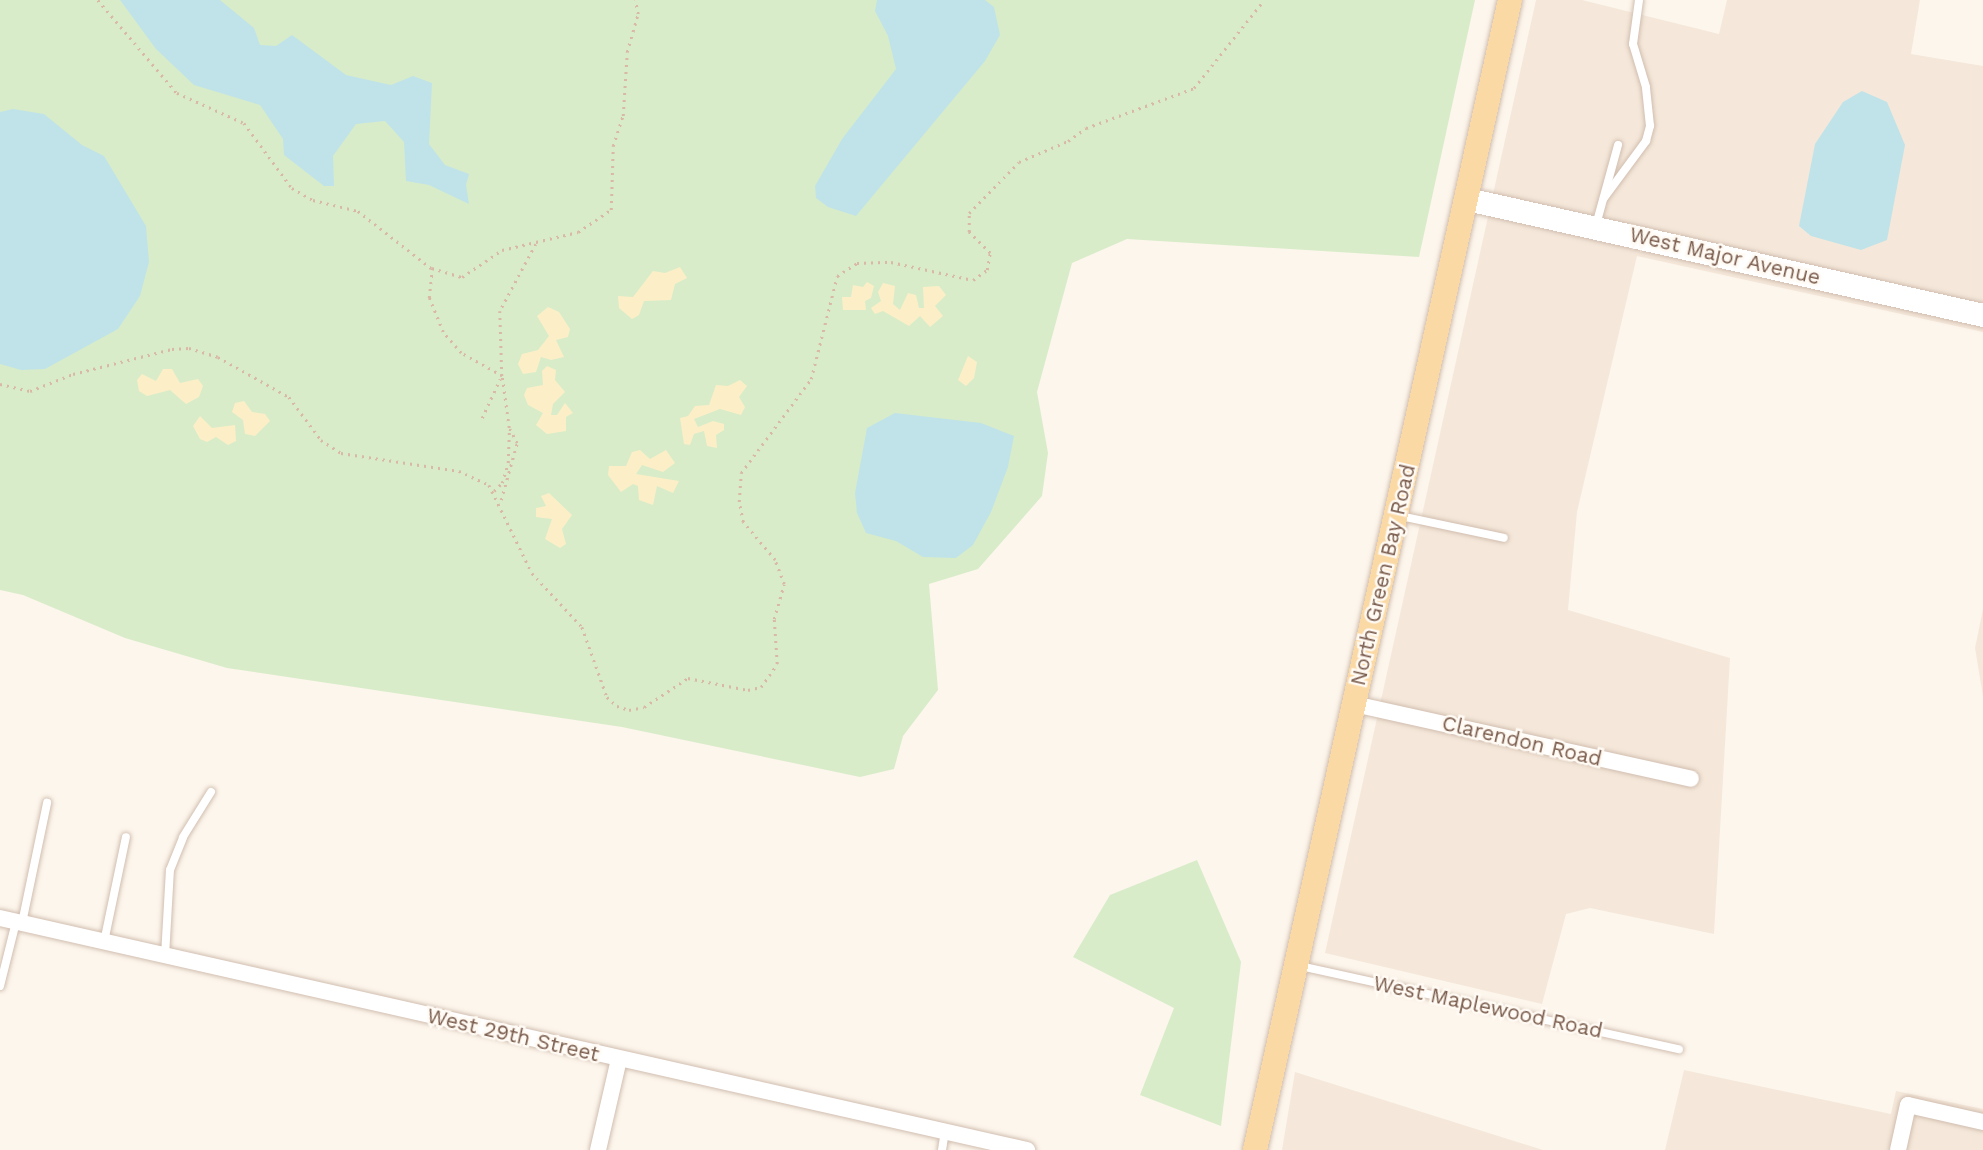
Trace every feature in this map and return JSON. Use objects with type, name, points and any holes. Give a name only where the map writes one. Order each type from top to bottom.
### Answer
[{"type":"main road","name":"North Green Bay Road","points":[[1255,1150],[1510,0]]},
{"type":"street","name":"West Major Avenue","points":[[1467,199],[1983,314]]},
{"type":"street","name":"Clarendon Road","points":[[1354,704],[1691,779]]},
{"type":"street","name":"West 29th Street","points":[[13,921],[1027,1150]]},
{"type":"street","points":[[598,1150],[619,1059]]},
{"type":"street","points":[[1898,1150],[1908,1105],[1983,1122]]},
{"type":"lane","points":[[1604,198],[1640,149],[1650,126],[1646,87],[1633,44],[1639,0]]},
{"type":"lane","points":[[1595,228],[1618,145]]},
{"type":"lane","points":[[1397,515],[1504,538]]},
{"type":"lane","points":[[165,956],[170,870],[183,837],[211,792]]},
{"type":"lane","points":[[0,986],[13,921],[47,803]]},
{"type":"lane","points":[[104,942],[126,838]]},
{"type":"lane","name":"West Maplewood Road","points":[[1297,965],[1679,1049]]},
{"type":"lane","points":[[942,1150],[945,1132]]},
{"type":"path","points":[[98,0],[177,93],[244,123],[297,191],[313,200],[358,211],[432,268],[462,277],[502,250],[536,244],[593,226],[611,210],[613,146],[623,116],[627,52],[638,14],[635,0]]},
{"type":"path","points":[[0,384],[30,391],[152,352],[202,351],[278,388],[321,440],[341,453],[459,471],[494,491],[532,573],[582,627],[607,696],[617,706],[644,707],[688,678],[748,690],[761,687],[777,664],[774,619],[784,584],[775,560],[743,522],[738,502],[741,473],[811,379],[836,276],[857,263],[891,262],[973,280],[987,270],[990,253],[969,232],[969,213],[1019,162],[1086,128],[1194,88],[1264,0]]},
{"type":"path","points":[[494,491],[502,483],[508,463],[509,428],[502,376],[500,311],[536,244]]},
{"type":"path","points":[[432,268],[429,298],[443,332],[461,353],[502,376]]},
{"type":"path","points":[[482,418],[502,376]]},
{"type":"path","points":[[500,502],[517,443],[509,428]]},
{"type":"shaded area","points":[[1536,0],[1582,0],[1719,34],[1727,0],[1920,0],[1911,54],[1983,66],[1983,332],[1637,256],[1577,512],[1568,610],[1730,658],[1714,934],[1590,908],[1566,914],[1542,1004],[1325,953]]},
{"type":"shaded area","points":[[1983,609],[1983,696],[1975,648]]},
{"type":"shaded area","points":[[1684,1070],[1891,1114],[1896,1091],[1983,1109],[1983,1150],[1665,1150]]},
{"type":"shaded area","points":[[1295,1072],[1543,1150],[1282,1150]]},
{"type":"green space","points":[[0,0],[1475,0],[1419,257],[1127,239],[1072,263],[1037,392],[1048,453],[1042,496],[978,569],[929,584],[938,690],[903,736],[894,769],[860,777],[622,727],[227,668],[125,638],[23,595],[0,590]]},
{"type":"green space","points":[[1197,860],[1241,962],[1221,1126],[1140,1095],[1174,1008],[1073,957],[1110,895]]},
{"type":"sand","points":[[680,267],[687,278],[675,284],[671,300],[644,301],[639,315],[632,319],[619,308],[618,296],[633,297],[653,271],[665,273]]},
{"type":"sand","points":[[867,282],[874,286],[871,298],[865,301],[866,310],[843,310],[842,297],[851,297],[853,285],[863,287]]},
{"type":"sand","points":[[883,283],[895,286],[893,304],[900,310],[908,293],[916,295],[919,308],[924,308],[923,287],[939,286],[946,295],[935,306],[943,316],[930,327],[920,316],[909,326],[883,311],[875,314],[871,308],[881,301],[878,292]]},
{"type":"sand","points":[[548,307],[559,312],[570,329],[568,337],[556,340],[564,357],[551,360],[541,357],[536,372],[523,374],[518,364],[522,354],[538,350],[549,336],[537,316]]},
{"type":"sand","points":[[968,356],[977,362],[974,378],[966,386],[958,380]]},
{"type":"sand","points":[[547,366],[556,370],[555,380],[565,392],[553,404],[551,415],[557,415],[565,403],[573,413],[566,417],[566,431],[547,434],[536,425],[543,413],[528,405],[524,395],[527,388],[543,385],[542,371]]},
{"type":"sand","points":[[163,369],[172,369],[180,383],[198,379],[203,386],[199,397],[186,404],[170,390],[147,396],[139,391],[137,380],[142,374],[156,381]]},
{"type":"sand","points":[[740,380],[747,386],[739,397],[745,407],[741,415],[720,409],[694,419],[698,427],[713,421],[724,424],[724,430],[716,435],[717,448],[707,446],[704,431],[694,434],[690,445],[684,444],[680,418],[688,416],[695,406],[709,405],[716,385],[728,386]]},
{"type":"sand","points":[[244,401],[252,412],[265,414],[270,421],[255,436],[245,434],[243,420],[232,412],[235,403]]},
{"type":"sand","points":[[200,416],[212,428],[235,425],[236,441],[228,445],[216,437],[207,442],[200,439],[193,426]]},
{"type":"sand","points":[[640,450],[650,459],[666,450],[675,463],[663,472],[642,465],[636,474],[679,481],[673,493],[657,486],[653,505],[639,500],[638,486],[633,484],[621,492],[608,475],[609,466],[626,466],[632,452]]},
{"type":"sand","points":[[549,493],[572,515],[562,529],[566,544],[560,548],[545,539],[552,519],[536,517],[536,508],[546,506],[541,496]]},
{"type":"water","points":[[120,0],[220,0],[254,28],[260,45],[276,46],[292,35],[346,75],[391,85],[413,76],[432,83],[429,144],[445,165],[469,174],[466,185],[469,204],[429,185],[406,181],[404,142],[385,121],[356,124],[333,156],[334,186],[324,186],[284,155],[283,139],[260,105],[194,85],[156,49]]},
{"type":"water","points":[[877,0],[985,0],[994,7],[1000,35],[985,61],[856,216],[828,207],[816,198],[815,186],[842,139],[896,69],[888,36],[875,11]]},
{"type":"water","points":[[1862,91],[1887,102],[1905,145],[1887,240],[1861,250],[1811,236],[1799,226],[1815,144],[1843,102]]},
{"type":"water","points":[[13,109],[44,114],[82,145],[104,156],[146,226],[149,262],[140,296],[118,329],[45,369],[21,370],[0,364],[0,112]]},
{"type":"water","points":[[895,413],[981,423],[1014,436],[1008,467],[991,512],[973,545],[956,558],[923,557],[896,541],[866,533],[857,513],[855,493],[867,428]]}]
